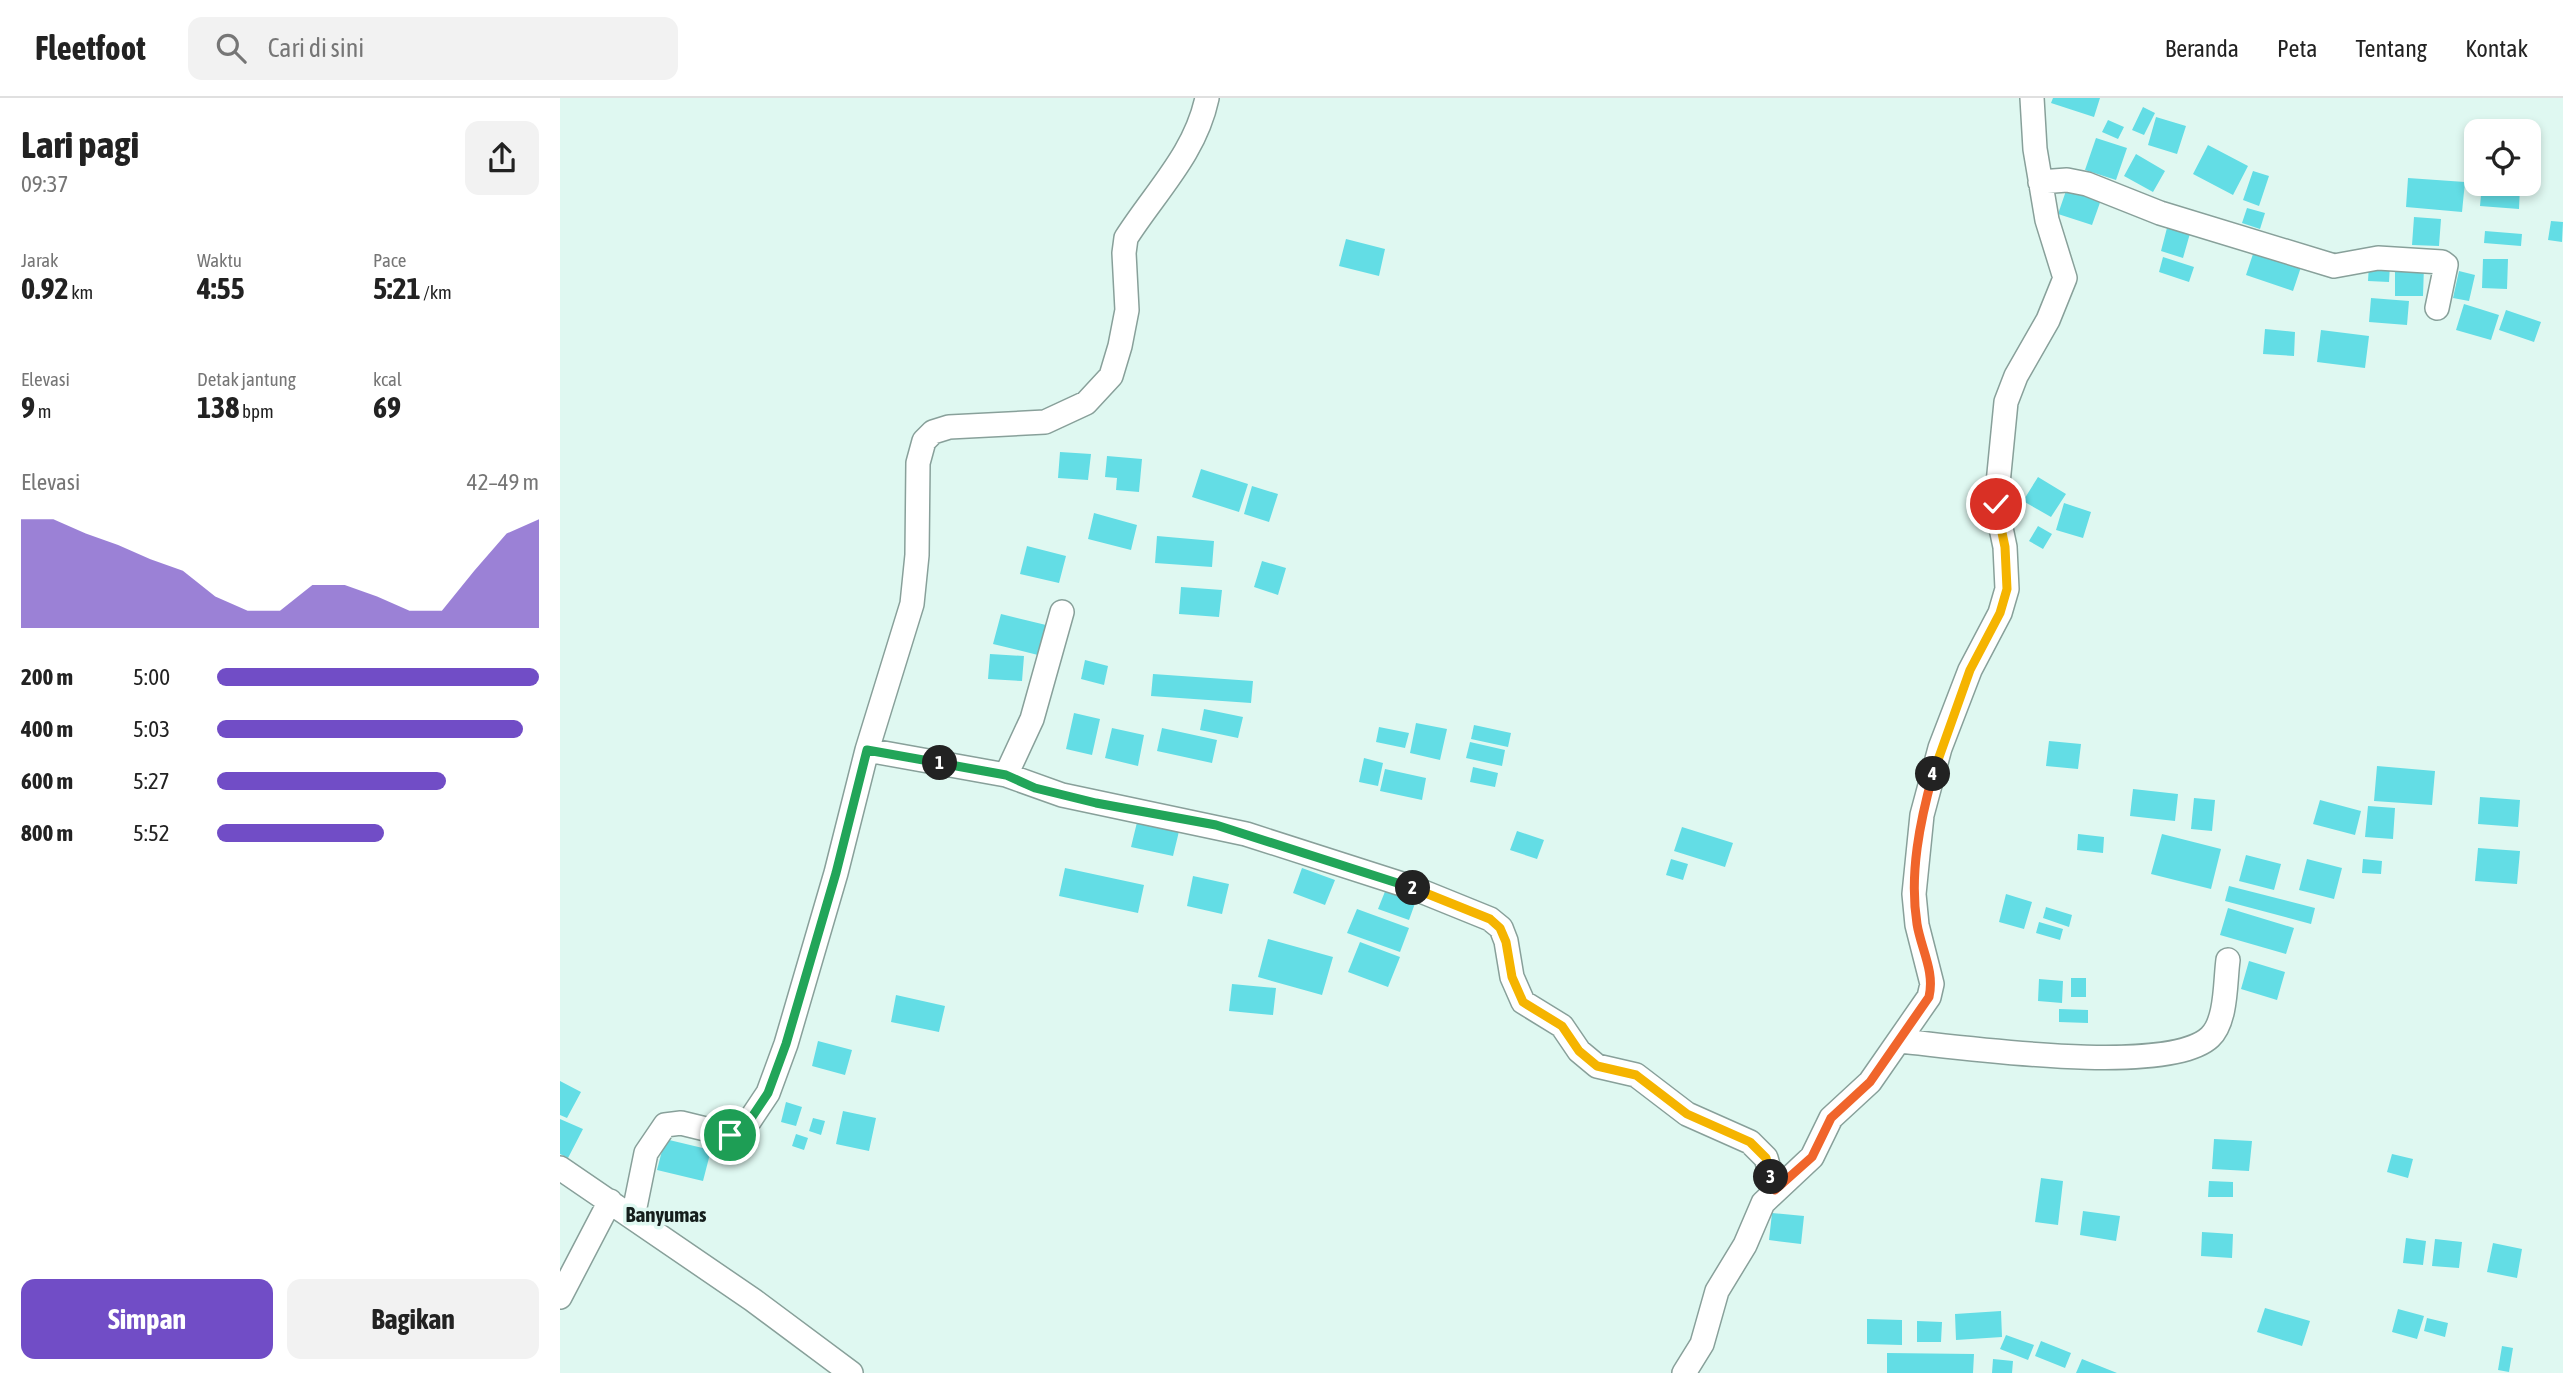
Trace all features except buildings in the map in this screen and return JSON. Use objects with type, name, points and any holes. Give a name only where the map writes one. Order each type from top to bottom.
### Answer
[{"type":"street","points":[[634,1217],[646,1153],[665,1125],[681,1123],[730,1135],[744,1129],[768,1093],[786,1044],[836,873],[867,750],[912,604],[917,555],[918,463],[924,442],[933,432],[949,426],[1045,422],[1086,403],[1111,376],[1127,310],[1124,253],[1126,238],[1189,149],[1200,128],[1207,98]]},
{"type":"street","points":[[1684,1373],[1702,1344],[1726,1273],[1745,1245],[1757,1213],[1775,1190],[1812,1157],[1831,1118],[1870,1082],[1924,1008],[1932,984],[1917,925],[1914,894],[1922,816],[1940,748],[1970,670],[2000,613],[2007,589],[2005,547],[1996,504],[2006,402],[2048,320],[2065,278],[2047,220],[2040,182],[2032,98]]},
{"type":"street","points":[[2040,182],[2067,180],[2087,184],[2160,213],[2334,266],[2371,258],[2442,262],[2446,272],[2437,308]]},
{"type":"street","points":[[1006,775],[1032,719],[1062,612]]},
{"type":"street","points":[[867,750],[1006,775],[1062,795],[1247,834],[1411,887],[1490,919],[1500,928],[1506,942],[1512,977],[1523,1002],[1562,1026],[1579,1051],[1597,1066],[1636,1075],[1687,1114],[1750,1142],[1766,1158],[1775,1190]]},
{"type":"street","points":[[1900,1041],[2043,1055],[2116,1056],[2179,1052],[2196,1047],[2213,1035],[2220,1017],[2228,960]]},
{"type":"street","points":[[560,1168],[737,1289],[851,1373]]},
{"type":"street","points":[[560,1297],[610,1201]]},
{"type":"district","name":"Banyumas","points":[[666,1215]]},
{"type":"route","points":[[730,1135],[744,1129],[768,1093],[786,1044],[836,873],[867,750],[1006,775],[1035,788],[1062,795],[1216,825],[1411,887],[1490,919],[1500,928],[1506,942],[1512,977],[1523,1002],[1533,1011],[1562,1026],[1570,1034],[1579,1051],[1597,1066],[1636,1075],[1687,1114],[1750,1142],[1766,1158],[1775,1190],[1812,1157],[1820,1146],[1831,1118],[1870,1082],[1907,1033],[1929,997],[1932,984],[1917,925],[1914,894],[1922,816],[1940,748],[1970,670],[2000,613],[2007,589],[2005,547],[1996,504]]}]
